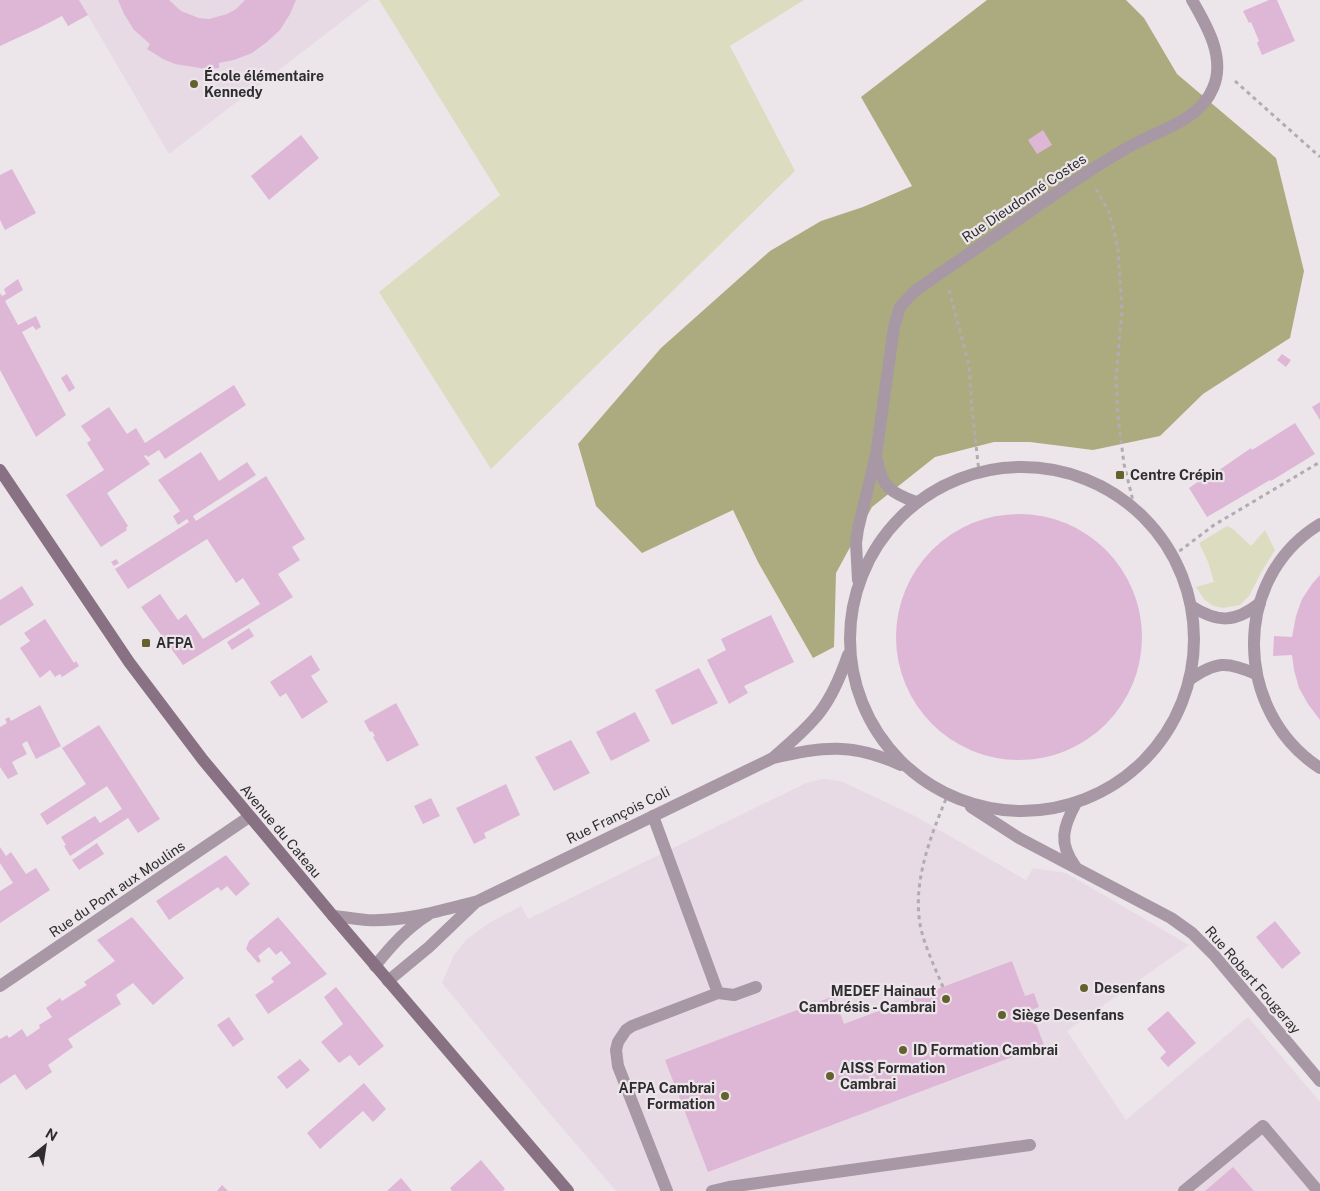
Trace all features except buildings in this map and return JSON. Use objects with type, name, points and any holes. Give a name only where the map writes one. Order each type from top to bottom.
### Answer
[{"type":"main road","name":"Avenue du Cateau","points":[[0,470],[78,588],[202,760],[568,1191]]},
{"type":"street","name":"Rue Dieudonné Costes","points":[[858,585],[856,543],[858,529],[876,456],[896,318],[906,300],[944,270],[1086,173],[1191,115],[1208,98],[1217,77],[1216,52],[1212,38],[1192,0]]},
{"type":"street","name":"Rue Dieudonné Costes","points":[[876,456],[880,476],[884,483],[898,495],[916,502]]},
{"type":"street","points":[[1013,467],[1046,468],[1079,476],[1110,490],[1134,508],[1156,531],[1173,556],[1184,581],[1191,606],[1194,636],[1193,665],[1182,702],[1172,724],[1149,756],[1119,782],[1098,794],[1060,807],[1028,811],[995,809],[963,801],[933,787],[907,768],[884,743],[867,715],[855,685],[850,652],[850,618],[858,585],[872,553],[897,520],[916,502],[946,484],[979,472],[1013,467]]},
{"type":"street","points":[[1320,524],[1303,536],[1281,560],[1265,588],[1254,631],[1253,646],[1256,674],[1266,706],[1283,734],[1305,758],[1320,768]]},
{"type":"street","points":[[1191,606],[1210,617],[1232,618],[1249,612],[1260,603]]},
{"type":"street","name":"Rue François Coli","points":[[773,758],[804,732],[823,711],[833,695],[850,652]]},
{"type":"street","points":[[1190,680],[1207,668],[1221,664],[1235,666],[1256,674]]},
{"type":"street","name":"Rue François Coli","points":[[333,916],[368,920],[387,919],[432,912],[478,901],[773,758],[806,750],[839,748],[868,753],[907,768]]},
{"type":"street","name":"Rue Robert Fougeray","points":[[963,801],[1018,838],[1075,866],[1171,918],[1192,933],[1214,955],[1320,1081]]},
{"type":"street","points":[[1075,866],[1069,858],[1064,842],[1067,822],[1076,803]]},
{"type":"street","points":[[653,816],[718,993]]},
{"type":"street","name":"Rue du Pont aux Moulins","points":[[0,986],[249,817]]},
{"type":"street","name":"Rue François Coli","points":[[388,981],[478,901]]},
{"type":"street","name":"Rue François Coli","points":[[376,966],[401,936],[415,923],[432,912]]},
{"type":"street","points":[[667,1191],[618,1066],[616,1050],[622,1036],[632,1026],[718,993],[734,995],[756,987]]},
{"type":"street","points":[[1184,1191],[1262,1126],[1318,1191]]},
{"type":"street","points":[[712,1191],[729,1187],[1030,1145]]},
{"type":"path","points":[[1218,65],[1320,157]]},
{"type":"path","points":[[1086,173],[1109,212],[1118,248],[1122,311],[1116,379],[1118,416],[1124,464],[1134,508]]},
{"type":"path","points":[[944,270],[969,364],[979,472]]},
{"type":"path","points":[[1173,556],[1214,526],[1320,462]]},
{"type":"path","points":[[943,987],[926,945],[918,910],[925,855],[948,794]]},
{"type":"shaded area","name":"École élémentaire Kennedy","points":[[79,0],[370,0],[169,154]]},
{"type":"shaded area","points":[[823,779],[841,781],[915,816],[1026,880],[1033,868],[1066,873],[1189,945],[1067,1031],[1126,1120],[1248,1017],[1320,1102],[1320,1191],[616,1191],[442,983],[454,955],[467,939],[489,923],[521,906],[528,919],[806,783]]},
{"type":"green space","points":[[379,0],[804,0],[730,46],[795,171],[491,469],[379,292],[500,195]]},
{"type":"green space","points":[[987,0],[1126,0],[1144,18],[1177,74],[1276,158],[1304,271],[1290,338],[1203,394],[1160,436],[1093,450],[1030,442],[994,442],[935,457],[872,507],[836,573],[834,647],[813,658],[758,562],[733,510],[642,553],[596,506],[578,444],[661,348],[770,251],[821,221],[863,207],[912,186],[861,97]]},
{"type":"green space","points":[[1227,526],[1233,529],[1251,546],[1265,530],[1275,550],[1249,596],[1240,605],[1223,608],[1213,606],[1204,599],[1196,587],[1214,582],[1208,562],[1199,543]]},
{"type":"place","name":"École élémentaire Kennedy","points":[[194,84]]},
{"type":"place","name":"Centre Crépin","points":[[1120,475]]},
{"type":"place","name":"AFPA","points":[[146,643]]},
{"type":"place","name":"Desenfans","points":[[1084,988]]},
{"type":"place","name":"MEDEF Hainaut Cambrésis - Cambrai","points":[[946,999]]},
{"type":"place","name":"Siège Desenfans","points":[[1002,1015]]},
{"type":"place","name":"ID Formation Cambrai","points":[[903,1050]]},
{"type":"place","name":"AISS Formation Cambrai","points":[[830,1076]]},
{"type":"place","name":"AFPA Cambrai Formation","points":[[725,1096]]}]
